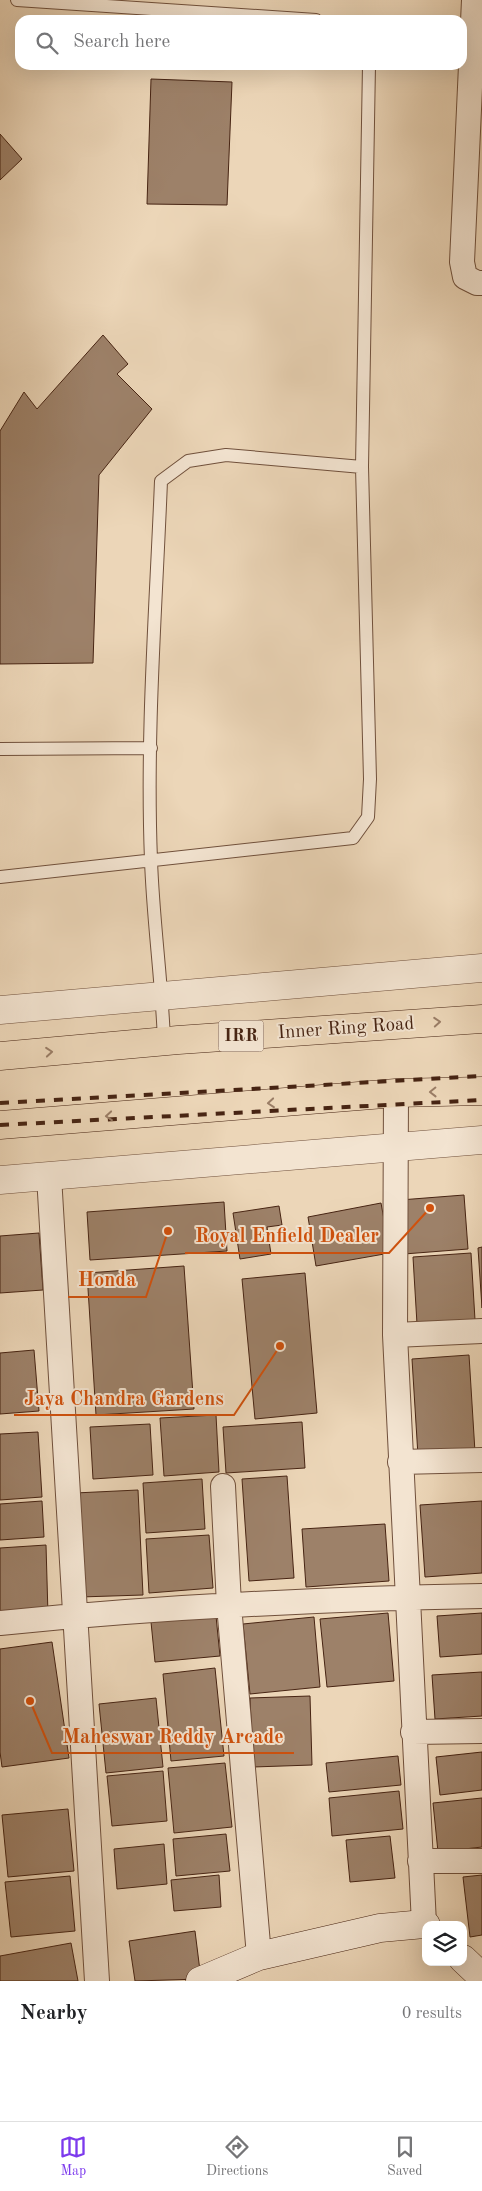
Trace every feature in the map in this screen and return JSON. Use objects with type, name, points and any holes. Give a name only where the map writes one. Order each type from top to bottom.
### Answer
[{"type":"highway","name":"Inner Ring Road","points":[[0,1056],[482,1019]]},
{"type":"highway","points":[[0,1125],[396,1093],[482,1091]]},
{"type":"street","points":[[474,0],[462,262],[465,276],[477,283],[482,283]]},
{"type":"street","points":[[0,1010],[482,968]]},
{"type":"street","points":[[396,1093],[395,1335],[420,1861],[425,1921]]},
{"type":"street","points":[[0,1180],[482,1140]]},
{"type":"street","points":[[49,1176],[97,1981]]},
{"type":"street","points":[[395,1335],[482,1331]]},
{"type":"street","points":[[400,1462],[482,1460]]},
{"type":"street","points":[[223,1486],[229,1604],[259,1956]]},
{"type":"street","points":[[0,1623],[229,1604],[482,1596]]},
{"type":"street","points":[[414,1732],[482,1731]]},
{"type":"street","points":[[420,1861],[482,1861]]},
{"type":"street","points":[[200,1981],[259,1956],[380,1928],[422,1924]]},
{"type":"street","points":[[467,1964],[482,1977]]},
{"type":"lane","points":[[17,0],[241,15]]},
{"type":"lane","points":[[0,877],[353,838],[368,817],[370,779],[362,467],[369,70]]},
{"type":"lane","points":[[164,1042],[151,861],[151,748],[161,480],[188,461],[226,455],[362,467]]},
{"type":"lane","points":[[0,749],[151,748]]},
{"type":"building","points":[[151,79],[232,82],[227,205],[147,204]]},
{"type":"building","points":[[0,134],[22,159],[0,180]]},
{"type":"building","points":[[103,335],[128,364],[117,374],[152,409],[99,475],[93,663],[0,664],[0,431],[24,392],[37,409]]},
{"type":"building","points":[[464,1195],[468,1249],[404,1254],[400,1200]]},
{"type":"building","points":[[224,1202],[227,1251],[90,1260],[87,1212]]},
{"type":"building","points":[[381,1203],[390,1253],[316,1266],[308,1217]]},
{"type":"building","points":[[279,1206],[282,1225],[267,1227],[271,1254],[240,1259],[233,1213]]},
{"type":"building","points":[[39,1233],[43,1290],[0,1293],[0,1236]]},
{"type":"building","points":[[482,1247],[482,1308],[478,1248]]},
{"type":"building","points":[[471,1253],[475,1320],[417,1324],[413,1257]]},
{"type":"building","points":[[184,1266],[194,1409],[96,1415],[87,1273]]},
{"type":"building","points":[[305,1273],[317,1413],[255,1419],[242,1279]]},
{"type":"building","points":[[34,1350],[39,1411],[0,1414],[0,1353]]},
{"type":"building","points":[[469,1355],[475,1452],[418,1456],[412,1359]]},
{"type":"building","points":[[216,1415],[219,1472],[164,1476],[160,1418]]},
{"type":"building","points":[[302,1422],[305,1468],[226,1473],[223,1427]]},
{"type":"building","points":[[150,1424],[153,1475],[93,1479],[90,1427]]},
{"type":"building","points":[[38,1432],[42,1497],[0,1500],[0,1434]]},
{"type":"building","points":[[287,1476],[294,1578],[249,1581],[242,1479]]},
{"type":"building","points":[[202,1479],[205,1529],[146,1533],[143,1483]]},
{"type":"building","points":[[138,1490],[143,1595],[80,1597],[75,1493]]},
{"type":"building","points":[[42,1501],[44,1537],[0,1540],[0,1504]]},
{"type":"building","points":[[482,1501],[482,1573],[425,1577],[420,1505]]},
{"type":"building","points":[[385,1524],[389,1581],[306,1587],[302,1529]]},
{"type":"building","points":[[209,1535],[213,1588],[149,1593],[146,1539]]},
{"type":"building","points":[[46,1545],[48,1615],[0,1619],[0,1548]]},
{"type":"building","points":[[388,1613],[394,1681],[327,1687],[320,1619]]},
{"type":"building","points":[[482,1613],[482,1654],[440,1657],[437,1616]]},
{"type":"building","points":[[216,1616],[220,1656],[155,1662],[151,1622]]},
{"type":"building","points":[[314,1617],[320,1687],[250,1694],[243,1624]]},
{"type":"building","points":[[52,1642],[69,1758],[2,1767],[0,1752],[0,1649]]},
{"type":"building","points":[[215,1668],[224,1756],[171,1761],[163,1674]]},
{"type":"building","points":[[482,1672],[482,1716],[435,1719],[432,1675]]},
{"type":"building","points":[[310,1696],[312,1765],[253,1767],[250,1698]]},
{"type":"building","points":[[156,1698],[163,1767],[106,1773],[99,1704]]},
{"type":"building","points":[[482,1752],[482,1790],[440,1795],[436,1757]]},
{"type":"building","points":[[398,1756],[401,1785],[329,1792],[326,1763]]},
{"type":"building","points":[[225,1763],[232,1827],[174,1833],[168,1768]]},
{"type":"building","points":[[163,1771],[167,1821],[112,1826],[107,1776]]},
{"type":"building","points":[[399,1791],[403,1829],[332,1836],[329,1798]]},
{"type":"building","points":[[482,1798],[482,1847],[438,1852],[433,1803]]},
{"type":"building","points":[[68,1809],[74,1871],[8,1877],[2,1815]]},
{"type":"building","points":[[226,1834],[230,1871],[176,1876],[173,1839]]},
{"type":"building","points":[[390,1836],[395,1878],[350,1882],[346,1840]]},
{"type":"building","points":[[164,1844],[167,1884],[117,1889],[114,1849]]},
{"type":"building","points":[[219,1875],[221,1907],[174,1911],[171,1880]]},
{"type":"building","points":[[482,1875],[482,1935],[470,1937],[463,1877]]},
{"type":"building","points":[[70,1876],[75,1931],[11,1937],[5,1882]]},
{"type":"building","points":[[195,1931],[201,1979],[135,1981],[129,1941]]},
{"type":"building","points":[[71,1943],[78,1981],[0,1981],[0,1956]]},
{"type":"railway","points":[[0,1103],[482,1076]]},
{"type":"railway","points":[[0,1125],[482,1100]]},
{"type":"place","name":"Royal Enfield Dealer","points":[[430,1208]]},
{"type":"place","name":"Honda","points":[[168,1231]]},
{"type":"place","name":"Jaya Chandra Gardens","points":[[280,1346]]},
{"type":"place","name":"Maheswar Reddy Arcade","points":[[30,1701]]}]
